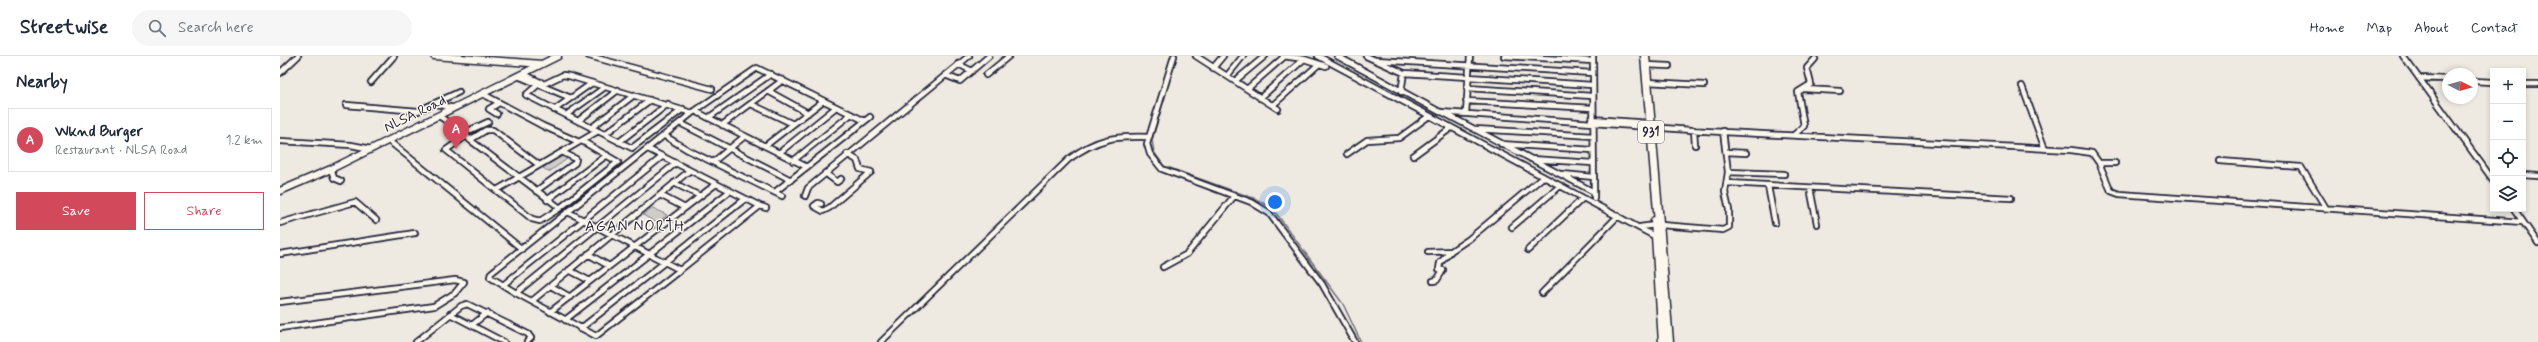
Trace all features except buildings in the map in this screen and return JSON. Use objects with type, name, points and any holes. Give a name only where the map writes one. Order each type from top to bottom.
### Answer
[{"type":"highway","name":"931","points":[[1645,56],[1656,208],[1669,342]]},
{"type":"highway","name":"931","points":[[1658,225],[1656,237],[1664,342]]},
{"type":"main road","points":[[434,56],[481,57],[543,64]]},
{"type":"main road","name":"NLSA Road","points":[[280,191],[331,169],[558,56]]},
{"type":"street","points":[[280,73],[298,56]]},
{"type":"street","points":[[371,82],[394,56]]},
{"type":"street","points":[[589,56],[712,89]]},
{"type":"street","points":[[806,194],[825,173],[847,154],[969,56]]},
{"type":"street","points":[[945,75],[960,81],[989,56]]},
{"type":"street","points":[[986,75],[1009,56]]},
{"type":"street","points":[[1174,56],[1147,144],[1150,154],[1162,169],[1235,195],[1269,213],[1322,284],[1355,342]]},
{"type":"street","points":[[1196,56],[1278,109]]},
{"type":"street","points":[[1213,68],[1221,56]]},
{"type":"street","points":[[1227,76],[1243,56]]},
{"type":"street","points":[[1235,81],[1265,56]]},
{"type":"street","points":[[1247,89],[1284,56],[1304,58],[1326,66]]},
{"type":"street","points":[[1318,56],[1450,128],[1640,227],[1656,237]]},
{"type":"street","points":[[1337,56],[1401,92],[1558,174],[1594,195],[1592,96],[1594,56]]},
{"type":"street","points":[[1366,56],[1404,73],[1592,85]]},
{"type":"street","points":[[1460,122],[1465,113],[1470,56]]},
{"type":"street","points":[[1504,56],[1593,61]]},
{"type":"street","points":[[2403,56],[2490,173]]},
{"type":"street","points":[[1260,98],[1304,58]]},
{"type":"street","points":[[1373,59],[1592,73]]},
{"type":"street","points":[[1794,135],[1804,126],[1798,93],[1811,84],[1807,68],[1815,59]]},
{"type":"street","points":[[958,64],[972,71]]},
{"type":"street","points":[[1273,105],[1319,64]]},
{"type":"street","points":[[1646,65],[1669,66]]},
{"type":"street","points":[[760,206],[600,335],[593,336],[490,277],[490,275],[680,124],[693,112],[753,70],[759,69],[772,74],[865,122]]},
{"type":"street","points":[[1401,92],[1404,73]]},
{"type":"street","points":[[708,118],[772,74]]},
{"type":"street","points":[[521,75],[548,83],[566,75],[693,112],[807,167]]},
{"type":"street","points":[[521,75],[527,81],[571,98]]},
{"type":"street","points":[[527,81],[531,78]]},
{"type":"street","points":[[2419,78],[2442,79]]},
{"type":"street","points":[[722,125],[783,80]]},
{"type":"street","points":[[2478,81],[2490,82]]},
{"type":"street","points":[[541,82],[526,93],[526,95],[631,148],[636,148],[683,109]]},
{"type":"street","points":[[1647,82],[1704,85]]},
{"type":"street","points":[[554,110],[592,83]]},
{"type":"street","points":[[2526,84],[2538,84]]},
{"type":"street","points":[[2022,86],[2045,149]]},
{"type":"street","points":[[566,115],[605,87]]},
{"type":"street","points":[[1467,88],[1592,96]]},
{"type":"street","points":[[1802,89],[1840,91]]},
{"type":"street","points":[[578,121],[618,90]]},
{"type":"street","points":[[768,91],[808,113]]},
{"type":"street","points":[[346,105],[418,111],[436,104],[459,92]]},
{"type":"street","points":[[483,94],[543,126],[581,141],[618,162],[560,208],[537,222],[446,150],[488,122]]},
{"type":"street","points":[[591,128],[634,95]]},
{"type":"street","points":[[605,134],[650,100]]},
{"type":"street","points":[[765,146],[823,101]]},
{"type":"street","points":[[1466,101],[1593,108]]},
{"type":"street","points":[[497,114],[489,109],[499,103]]},
{"type":"street","points":[[436,104],[455,108]]},
{"type":"street","points":[[619,142],[668,104]]},
{"type":"street","points":[[751,104],[793,124]]},
{"type":"street","points":[[779,153],[836,108]]},
{"type":"street","points":[[1440,112],[1650,125],[1694,130],[2091,152],[2099,163],[2109,189],[2117,194],[2523,222]]},
{"type":"street","points":[[793,160],[850,115]]},
{"type":"street","points":[[439,116],[467,136],[536,192],[560,208]]},
{"type":"street","points":[[1347,154],[1367,140],[1391,140],[1399,138],[1429,116]]},
{"type":"street","points":[[775,192],[870,117]]},
{"type":"street","points":[[680,124],[791,180]]},
{"type":"street","points":[[1412,156],[1450,128]]},
{"type":"street","points":[[1473,129],[1593,136]]},
{"type":"street","points":[[467,136],[486,130],[493,130],[539,165]]},
{"type":"street","points":[[1489,137],[1490,130]]},
{"type":"street","points":[[1694,130],[1695,145]]},
{"type":"street","points":[[497,190],[598,131]]},
{"type":"street","points":[[1640,227],[1658,225],[1727,229],[1730,223],[1725,192],[1728,183],[1728,172],[1723,131]]},
{"type":"street","points":[[665,136],[713,162],[782,196]]},
{"type":"street","points":[[713,162],[745,136]]},
{"type":"street","points":[[881,342],[1057,169],[1084,146],[1115,136],[1149,137]]},
{"type":"street","points":[[389,140],[522,249]]},
{"type":"street","points":[[280,141],[351,145],[371,149]]},
{"type":"street","points":[[1499,144],[1593,150]]},
{"type":"street","points":[[648,149],[689,171],[766,208]]},
{"type":"street","points":[[536,192],[575,162],[576,159],[562,152]]},
{"type":"street","points":[[1726,152],[1746,153]]},
{"type":"street","points":[[821,204],[818,203],[814,206],[823,211],[829,208],[871,172],[860,169],[857,160],[847,154]]},
{"type":"street","points":[[547,200],[607,155]]},
{"type":"street","points":[[503,285],[662,156]]},
{"type":"street","points":[[1528,159],[1593,163]]},
{"type":"street","points":[[1545,168],[1548,160]]},
{"type":"street","points":[[2220,161],[2301,167],[2326,208]]},
{"type":"street","points":[[516,293],[676,163]]},
{"type":"street","points":[[2099,163],[2115,164]]},
{"type":"street","points":[[331,169],[335,180],[341,181]]},
{"type":"street","points":[[532,301],[689,171]]},
{"type":"street","points":[[1728,172],[1784,174]]},
{"type":"street","points":[[825,173],[837,182],[842,179]]},
{"type":"street","points":[[1558,174],[1594,177]]},
{"type":"street","points":[[2526,176],[2538,176]]},
{"type":"street","points":[[1433,281],[1437,280],[1443,270],[1439,269],[1440,263],[1451,251],[1469,239],[1543,177]]},
{"type":"street","points":[[674,183],[700,196]]},
{"type":"street","points":[[1728,183],[2011,198]]},
{"type":"street","points":[[550,312],[716,184]]},
{"type":"street","points":[[1512,226],[1560,186]]},
{"type":"street","points":[[1768,186],[1775,223]]},
{"type":"street","points":[[1810,188],[1818,224]]},
{"type":"street","points":[[565,320],[730,191]]},
{"type":"street","points":[[660,195],[685,208]]},
{"type":"street","points":[[1163,267],[1178,257],[1187,254],[1235,195]]},
{"type":"street","points":[[1528,250],[1583,198]]},
{"type":"street","points":[[580,329],[666,263],[745,199]]},
{"type":"street","points":[[280,223],[356,202],[376,220]]},
{"type":"street","points":[[568,212],[680,270]]},
{"type":"street","points":[[2516,212],[2538,243]]},
{"type":"street","points":[[1542,293],[1618,216]]},
{"type":"street","points":[[280,254],[415,233]]},
{"type":"street","points":[[1428,252],[1451,251]]},
{"type":"street","points":[[588,254],[609,266]]},
{"type":"street","points":[[570,270],[590,281]]},
{"type":"street","points":[[280,302],[455,280],[464,282],[455,293],[434,306],[280,328]]},
{"type":"street","points":[[551,286],[570,297]]},
{"type":"street","points":[[416,342],[450,314],[467,304],[528,334],[531,338],[527,342]]},
{"type":"street","points":[[472,325],[487,313]]},
{"type":"street","points":[[450,314],[504,342]]},
{"type":"shaded area","points":[[561,156],[567,159],[549,172],[543,168]]},
{"type":"shaded area","points":[[653,208],[667,215],[657,223],[643,215]]},
{"type":"waterway","points":[[1177,56],[1152,140],[1154,152],[1164,166],[1256,199],[1273,209],[1343,304],[1361,342]]},
{"type":"place","name":"Wknd Burger","points":[[456,149]]},
{"type":"district","name":"AGAN NORTH","points":[[635,227]]}]
